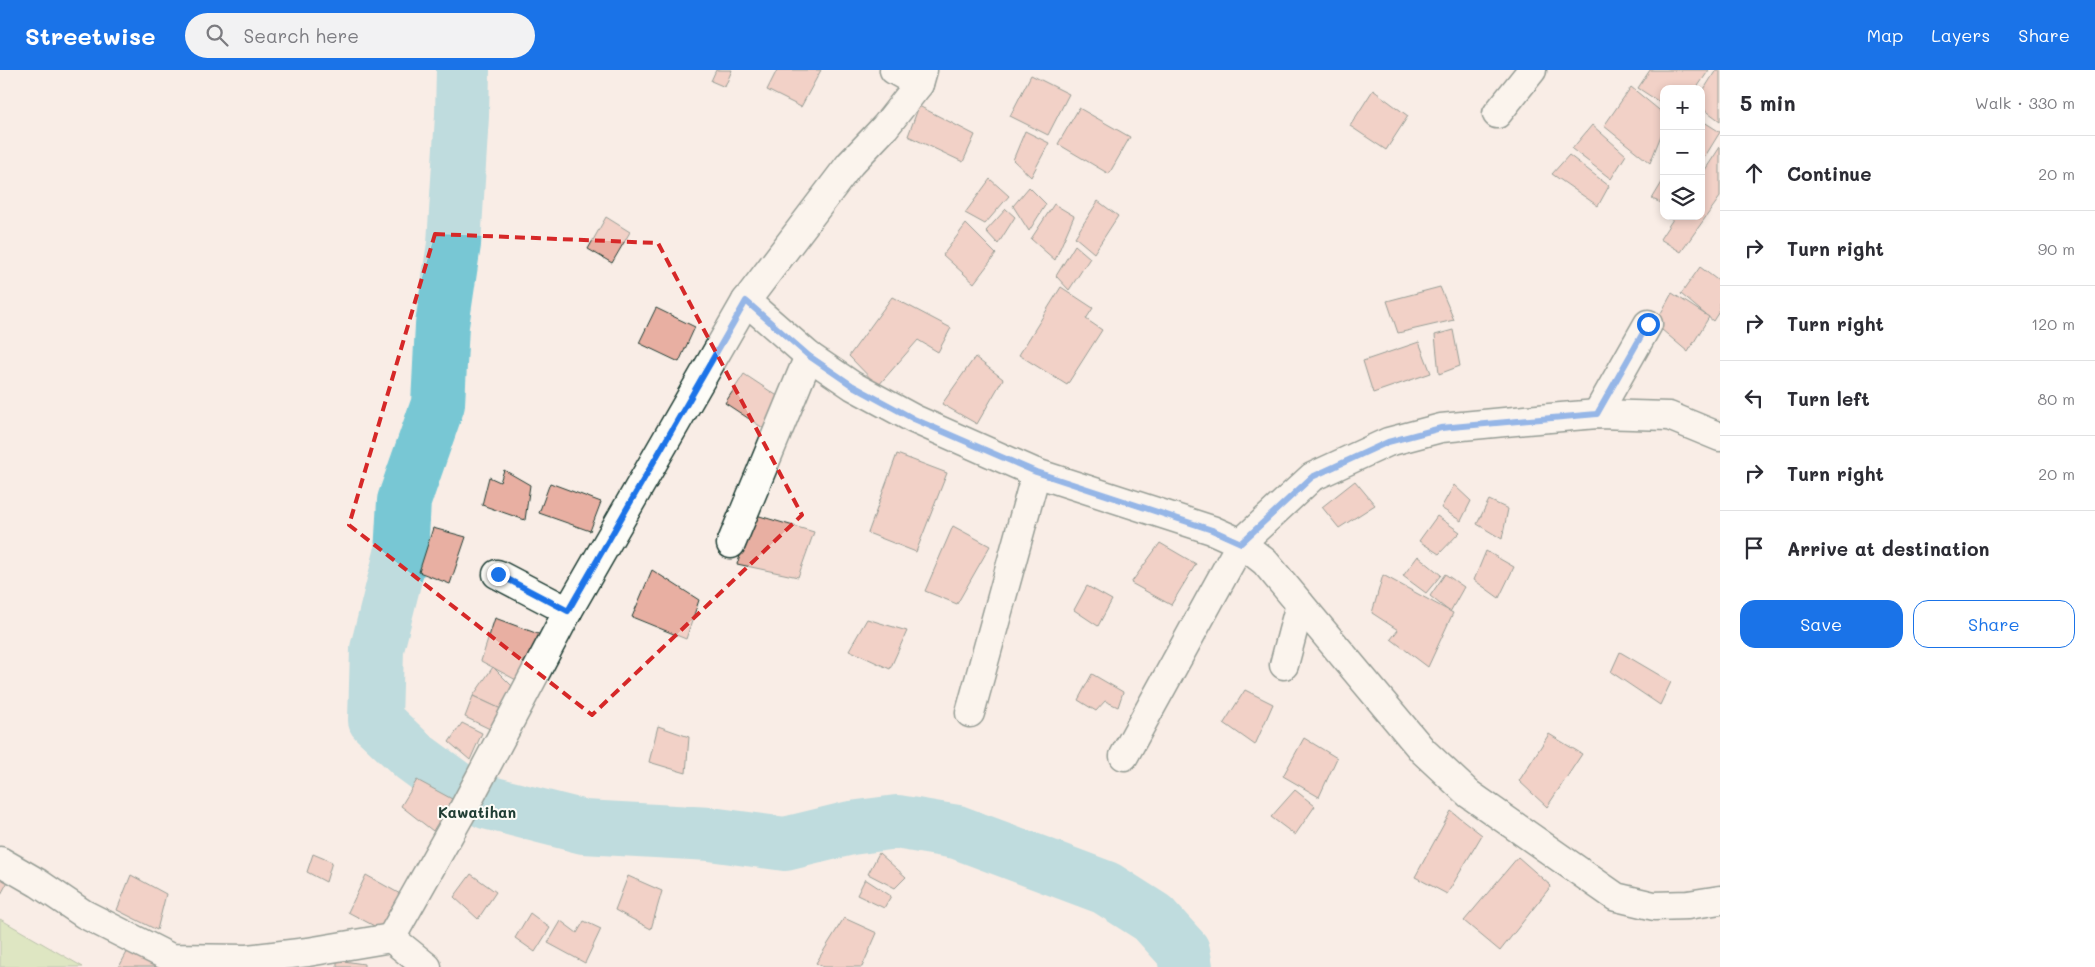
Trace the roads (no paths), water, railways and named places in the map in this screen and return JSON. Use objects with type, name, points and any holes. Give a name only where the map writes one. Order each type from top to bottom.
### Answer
[{"type":"street","points":[[391,938],[463,810],[568,611],[746,301],[850,164],[885,127],[921,77],[894,70]]},
{"type":"street","points":[[1497,114],[1532,70]]},
{"type":"street","points":[[746,301],[809,356],[853,386],[914,419],[1036,472],[1212,530],[1241,543],[1265,562],[1423,751],[1469,794],[1523,834],[1616,897],[1654,906],[1688,905],[1720,900]]},
{"type":"street","points":[[1597,414],[1648,324]]},
{"type":"street","points":[[731,544],[809,356]]},
{"type":"street","points":[[1124,756],[1241,543],[1312,477],[1388,442],[1441,428],[1597,414],[1669,416],[1720,437]]},
{"type":"street","points":[[970,713],[1036,472]]},
{"type":"street","points":[[498,574],[568,611]]},
{"type":"street","points":[[1284,665],[1300,604]]},
{"type":"street","points":[[0,861],[38,883],[84,914],[171,958],[247,959],[308,952],[391,938],[427,967]]},
{"type":"waterway","points":[[459,790],[414,757],[375,720],[377,649],[401,554],[404,501],[438,404],[442,325],[454,244],[463,70]]},
{"type":"waterway","points":[[486,802],[584,827],[710,834],[785,844],[851,828],[897,822],[957,832],[1106,888],[1153,918],[1183,951],[1186,967]]},
{"type":"district","name":"Kawatihan","points":[[477,813]]}]
